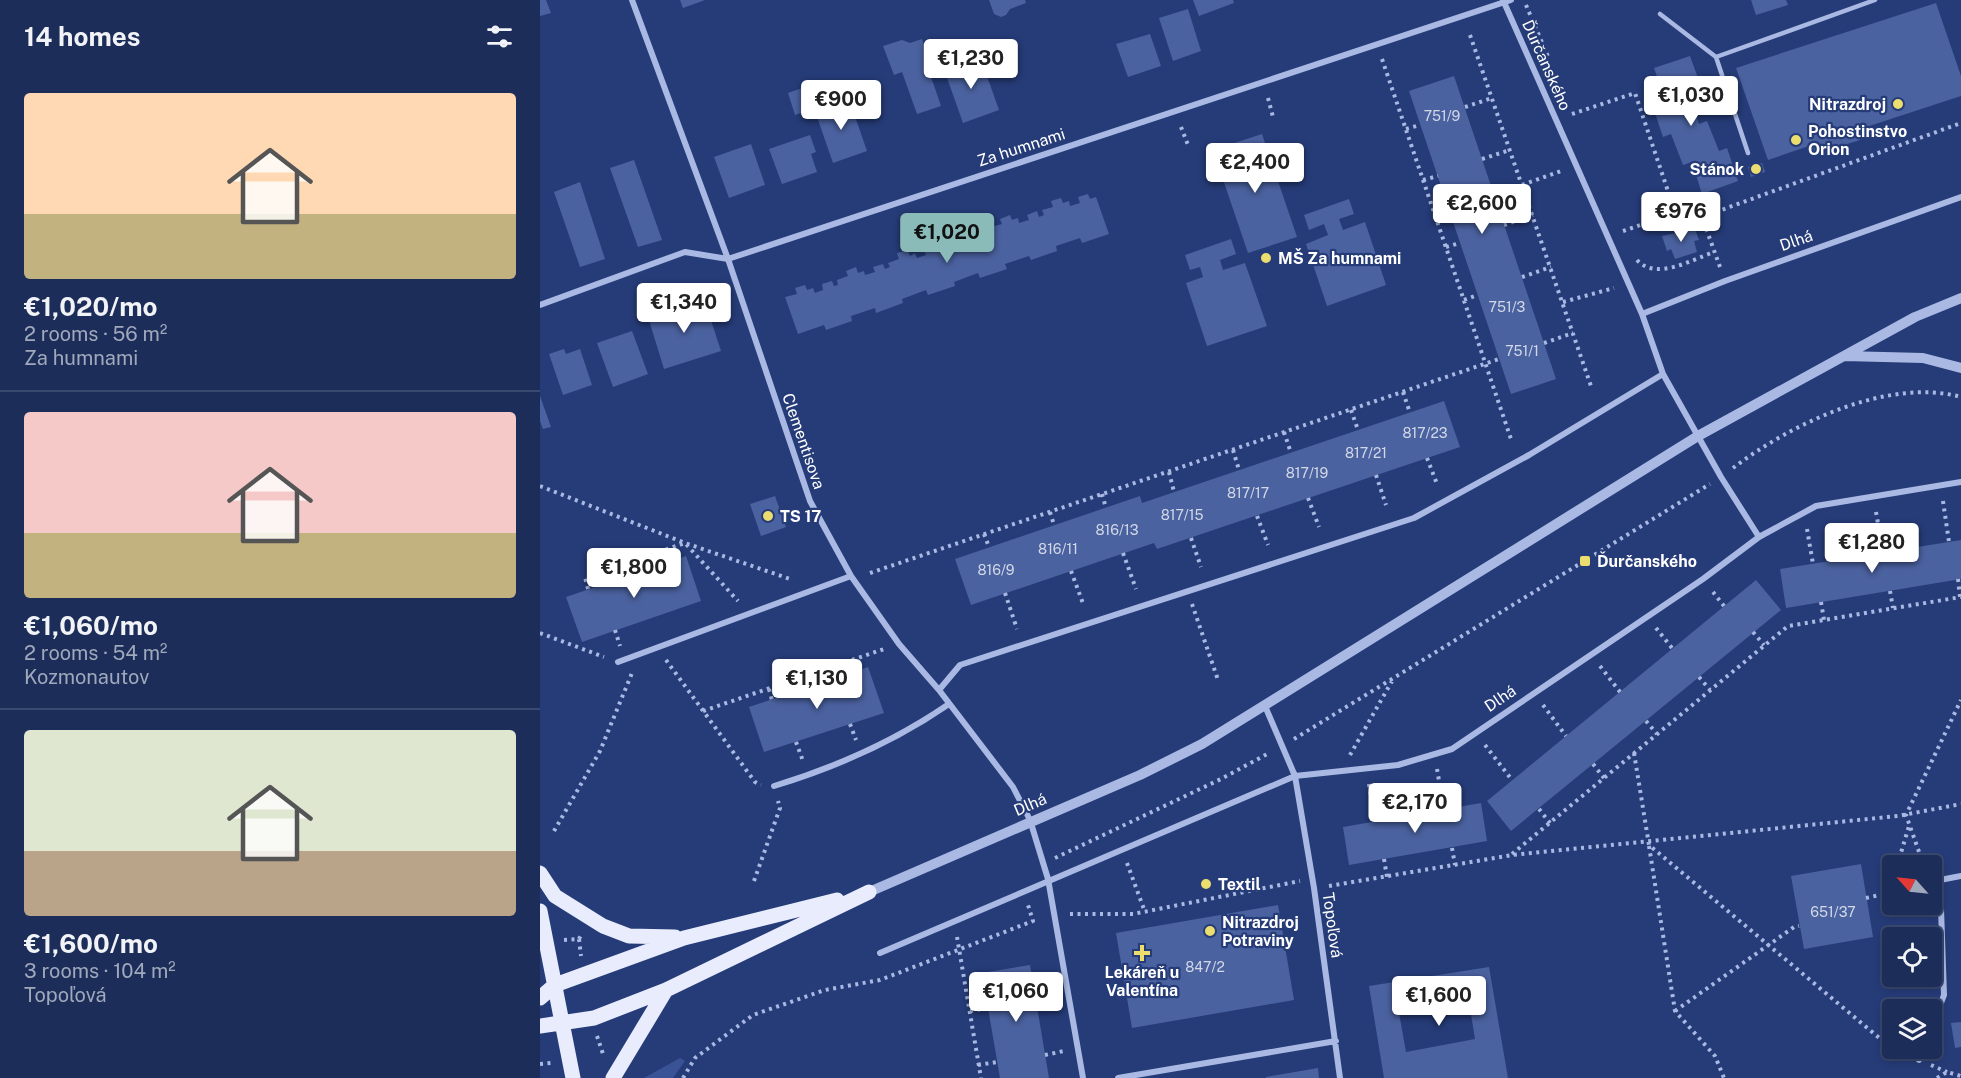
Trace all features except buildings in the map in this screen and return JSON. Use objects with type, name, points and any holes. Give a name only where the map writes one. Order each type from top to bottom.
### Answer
[{"type":"main road","points":[[540,873],[555,896],[603,926],[629,936],[684,938]]},
{"type":"main road","points":[[540,998],[555,985],[684,938],[869,892]]},
{"type":"main road","points":[[540,1026],[564,1024],[594,1017],[666,990],[869,892]]},
{"type":"main road","points":[[540,910],[573,1078]]},
{"type":"main road","points":[[613,1078],[666,990]]},
{"type":"street","name":"Clementisova","points":[[632,0],[728,259],[810,501],[851,576],[899,644],[939,690],[1013,787],[1030,820],[1048,879],[1083,1078]]},
{"type":"street","name":"Za humnami","points":[[540,305],[685,252],[728,259],[1506,1]]},
{"type":"street","name":"Ďurčanského","points":[[1506,1],[1627,284],[1642,314],[1663,374],[1698,436]]},
{"type":"street","name":"Dlhá","points":[[1642,314],[1725,280],[1961,197]]},
{"type":"street","name":"Dlhá","points":[[869,892],[1030,820],[1161,765],[1202,744],[1698,436],[1915,317],[1961,298]]},
{"type":"street","points":[[1841,356],[1923,358],[1961,368]]},
{"type":"street","points":[[939,690],[960,665],[1414,518],[1529,455],[1663,374]]},
{"type":"street","points":[[1698,436],[1759,537]]},
{"type":"street","name":"Dlhá","points":[[880,953],[1048,879],[1295,776],[1398,765],[1452,749],[1647,617],[1759,537],[1816,506],[1961,482]]},
{"type":"street","points":[[618,662],[851,576]]},
{"type":"street","points":[[774,786],[809,776],[862,754],[918,725],[949,704]]},
{"type":"street","points":[[1265,706],[1284,745],[1295,776]]},
{"type":"street","name":"Topoľová","points":[[1295,776],[1314,888],[1340,1078]]},
{"type":"street","points":[[1942,1000],[1944,995],[1940,880],[1961,876]]},
{"type":"street","points":[[1118,1078],[1336,1041]]},
{"type":"lane","points":[[1716,57],[1875,0]]},
{"type":"lane","points":[[1660,14],[1716,57],[1748,153]]},
{"type":"path","points":[[1525,0],[1549,60]]},
{"type":"path","points":[[1470,35],[1592,388]]},
{"type":"path","points":[[1382,59],[1511,439]]},
{"type":"path","points":[[1572,114],[1635,93],[1679,224],[1961,123]]},
{"type":"path","points":[[1268,98],[1274,117]]},
{"type":"path","points":[[1465,107],[1492,98]]},
{"type":"path","points":[[1568,103],[1577,125]]},
{"type":"path","points":[[1406,129],[1420,124]]},
{"type":"path","points":[[1181,127],[1188,146]]},
{"type":"path","points":[[1482,159],[1510,150]]},
{"type":"path","points":[[1522,185],[1577,165]]},
{"type":"path","points":[[1423,180],[1438,176]]},
{"type":"path","points":[[1622,231],[1675,213]]},
{"type":"path","points":[[1504,225],[1533,215]]},
{"type":"path","points":[[1702,217],[1725,280]]},
{"type":"path","points":[[1617,220],[1626,239]]},
{"type":"path","points":[[1446,247],[1460,243]]},
{"type":"path","points":[[1632,256],[1643,267],[1657,271],[1714,252]]},
{"type":"path","points":[[1522,277],[1551,267]]},
{"type":"path","points":[[1563,302],[1627,284]]},
{"type":"path","points":[[1464,300],[1478,295]]},
{"type":"path","points":[[1544,343],[1574,333]]},
{"type":"path","points":[[870,573],[1500,359]]},
{"type":"path","points":[[1403,392],[1410,412]]},
{"type":"path","points":[[1068,852],[1221,780],[1284,745],[1797,428],[1852,405],[1902,392],[1940,392],[1961,397]]},
{"type":"path","points":[[1351,410],[1358,430]]},
{"type":"path","points":[[1284,432],[1291,453]]},
{"type":"path","points":[[1233,450],[1239,470]]},
{"type":"path","points":[[1427,458],[1437,484]]},
{"type":"path","points":[[1168,472],[1174,492]]},
{"type":"path","points":[[1376,475],[1386,505]]},
{"type":"path","points":[[540,486],[685,543],[816,588]]},
{"type":"path","points":[[1941,486],[1949,542]]},
{"type":"path","points":[[1102,494],[1106,508]]},
{"type":"path","points":[[1873,496],[1883,552]]},
{"type":"path","points":[[1308,498],[1319,528]]},
{"type":"path","points":[[1050,512],[1054,525]]},
{"type":"path","points":[[1804,513],[1813,564]]},
{"type":"path","points":[[1257,516],[1268,545]]},
{"type":"path","points":[[984,534],[989,547]]},
{"type":"path","points":[[1191,537],[1201,567]]},
{"type":"path","points":[[588,589],[585,577],[685,543]]},
{"type":"path","points":[[685,543],[749,613]]},
{"type":"path","points":[[1123,553],[1136,589]]},
{"type":"path","points":[[638,559],[642,571]]},
{"type":"path","points":[[1071,571],[1084,606]]},
{"type":"path","points":[[1512,855],[1788,626],[1961,597],[1958,579]]},
{"type":"path","points":[[1188,591],[1218,680]]},
{"type":"path","points":[[1890,591],[1893,608]]},
{"type":"path","points":[[1005,593],[1017,629]]},
{"type":"path","points":[[1821,602],[1824,620]]},
{"type":"path","points":[[1647,617],[1672,648]]},
{"type":"path","points":[[1753,632],[1764,646]]},
{"type":"path","points":[[540,633],[618,662]]},
{"type":"path","points":[[703,711],[899,644]]},
{"type":"path","points":[[656,648],[755,782],[774,786],[780,808],[754,881]]},
{"type":"path","points":[[554,831],[600,751],[640,654]]},
{"type":"path","points":[[1591,655],[1620,692]]},
{"type":"path","points":[[821,670],[825,682]]},
{"type":"path","points":[[1699,677],[1710,690]]},
{"type":"path","points":[[1341,772],[1393,679]]},
{"type":"path","points":[[769,688],[772,700]]},
{"type":"path","points":[[1534,694],[1566,736]]},
{"type":"path","points":[[1920,855],[1906,814],[1961,700]]},
{"type":"path","points":[[1646,721],[1657,734]]},
{"type":"path","points":[[1476,733],[1512,780]]},
{"type":"path","points":[[1634,753],[1675,1011],[1715,1056],[1724,1078]]},
{"type":"path","points":[[1435,754],[1443,810]]},
{"type":"path","points":[[1593,764],[1604,778]]},
{"type":"path","points":[[1367,770],[1375,821]]},
{"type":"path","points":[[1314,888],[1512,855],[1649,843],[1906,814],[1961,804]]},
{"type":"path","points":[[1539,809],[1551,823]]},
{"type":"path","points":[[1901,855],[1909,824]]},
{"type":"path","points":[[1649,843],[1896,1052],[1961,1076]]},
{"type":"path","points":[[1122,848],[1145,912]]},
{"type":"path","points":[[1452,848],[1455,865]]},
{"type":"path","points":[[1384,859],[1387,876]]},
{"type":"path","points":[[1054,914],[1145,912],[1312,879]]},
{"type":"path","points":[[1866,898],[1882,894]]},
{"type":"path","points":[[955,920],[981,1078]]},
{"type":"path","points":[[683,1078],[695,1059],[753,1015],[825,990],[880,980],[1033,921]]},
{"type":"path","points":[[1675,1011],[1768,945],[1799,926]]},
{"type":"path","points":[[579,939],[581,958]]},
{"type":"path","points":[[970,1011],[988,1008]]},
{"type":"path","points":[[595,1032],[604,1056],[611,1060]]},
{"type":"path","points":[[594,1058],[604,1056]]},
{"type":"path","points":[[978,1065],[997,1062]]},
{"type":"path","points":[[1937,1078],[1947,1072]]},
{"type":"shaded area","points":[[680,1058],[685,1061],[673,1078],[644,1078]]},
{"type":"place","name":"Nitrazdroj","points":[[1898,104]]},
{"type":"place","name":"Pohostinstvo Orion","points":[[1796,140]]},
{"type":"place","name":"Stánok","points":[[1756,169]]},
{"type":"place","name":"MŠ Za humnami","points":[[1266,258]]},
{"type":"place","name":"TS 17","points":[[768,516]]},
{"type":"place","name":"Ďurčanského","points":[[1585,561]]},
{"type":"place","name":"Textil","points":[[1206,884]]},
{"type":"place","name":"Nitrazdroj Potraviny","points":[[1210,931]]},
{"type":"place","name":"Lekáreň u Valentína","points":[[1142,953]]}]
